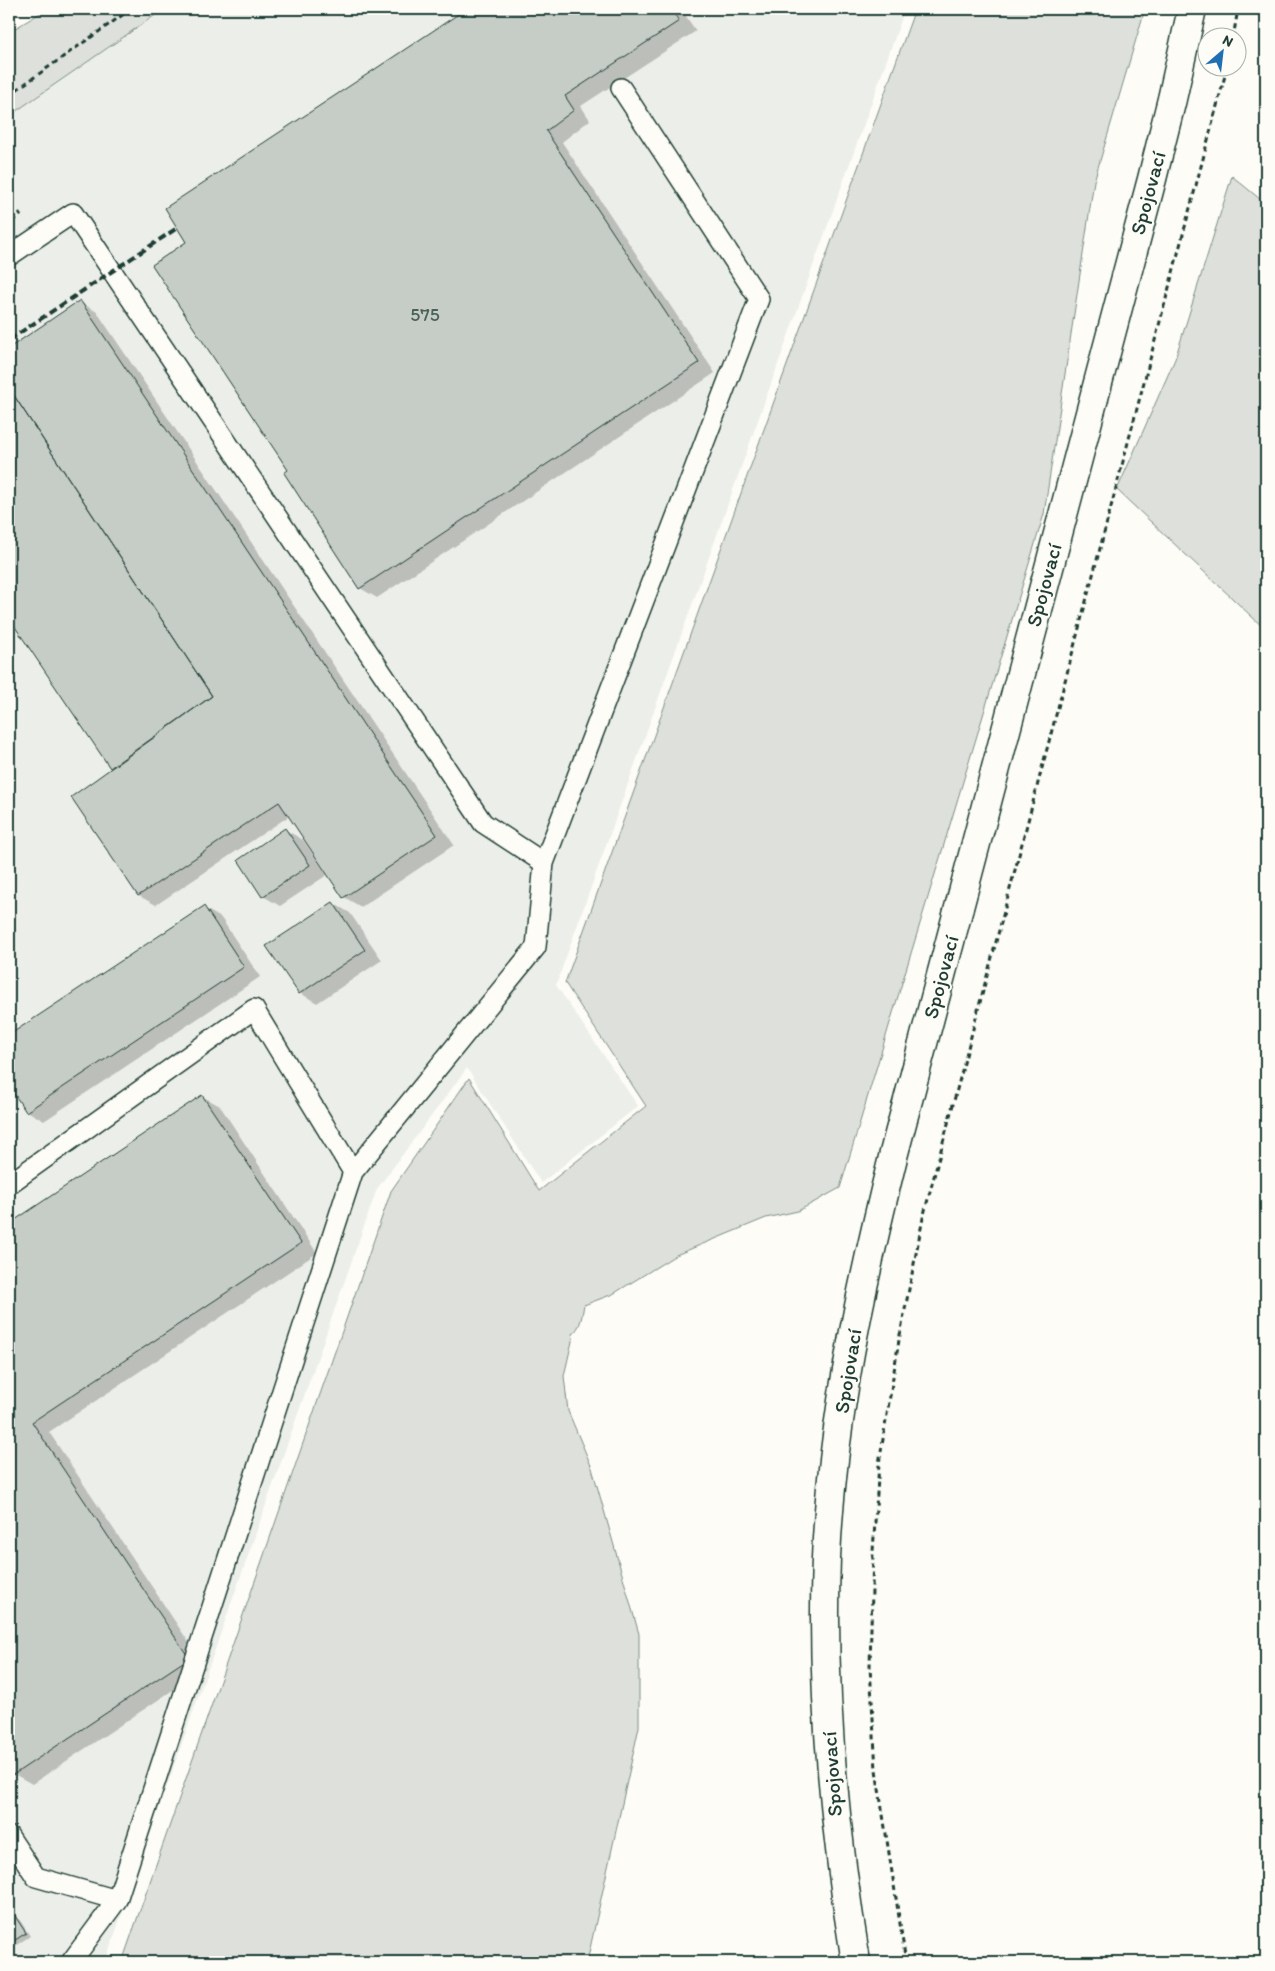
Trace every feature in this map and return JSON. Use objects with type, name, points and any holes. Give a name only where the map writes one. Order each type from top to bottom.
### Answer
[{"type":"street","name":"Spojovací","points":[[856,1962],[842,1877],[832,1796],[824,1635],[826,1555],[833,1481],[841,1408],[852,1342],[870,1252],[894,1153],[1161,144],[1192,9]]},
{"type":"lane","points":[[71,1962],[118,1900],[353,1172],[536,947],[544,863],[759,299],[621,88]]},
{"type":"lane","points":[[9,256],[73,213],[483,823],[544,863]]},
{"type":"lane","points":[[9,1184],[254,1009],[353,1172]]},
{"type":"lane","points":[[9,1836],[36,1877],[118,1900]]},
{"type":"path","points":[[9,95],[131,9]]},
{"type":"path","points":[[1235,28],[1238,9]]},
{"type":"path","points":[[906,1962],[876,1770],[870,1666],[873,1551],[880,1464],[900,1340],[923,1218],[1224,78]]},
{"type":"shaded area","points":[[47,9],[164,9],[9,116],[9,32]]},
{"type":"shaded area","points":[[164,9],[905,9],[556,985],[638,1106],[541,1183],[467,1068],[377,1189],[105,1962],[9,1962],[9,116]]},
{"type":"shaded area","points":[[915,9],[1145,9],[1094,181],[1044,514],[840,1188],[798,1211],[766,1218],[676,1255],[613,1294],[584,1305],[579,1325],[572,1334],[573,1337],[564,1376],[568,1411],[592,1468],[639,1634],[639,1727],[587,1962],[122,1962],[391,1191],[469,1078],[539,1191],[646,1106],[565,983]]},
{"type":"shaded area","points":[[1232,176],[1266,204],[1266,630],[1117,490],[1175,359]]},
{"type":"building","points":[[466,9],[671,9],[679,21],[565,96],[574,110],[546,131],[699,363],[359,589],[284,473],[288,470],[152,265],[186,242],[165,208]]},
{"type":"building","points":[[80,300],[437,835],[343,898],[279,802],[138,896],[71,797],[212,696],[9,388],[9,348]]},
{"type":"building","points":[[9,388],[212,696],[110,768],[9,618]]},
{"type":"building","points":[[285,828],[310,865],[262,897],[238,860]]},
{"type":"building","points":[[333,902],[365,950],[299,994],[266,946]]},
{"type":"building","points":[[204,906],[244,967],[26,1112],[9,1086],[9,1035]]},
{"type":"building","points":[[202,1095],[301,1243],[32,1422],[189,1658],[13,1775],[9,1768],[9,1224]]},
{"type":"building","points":[[9,1907],[26,1933],[9,1944]]},
{"type":"railway","points":[[9,222],[21,214]]},
{"type":"railway","points":[[9,340],[177,228]]}]
